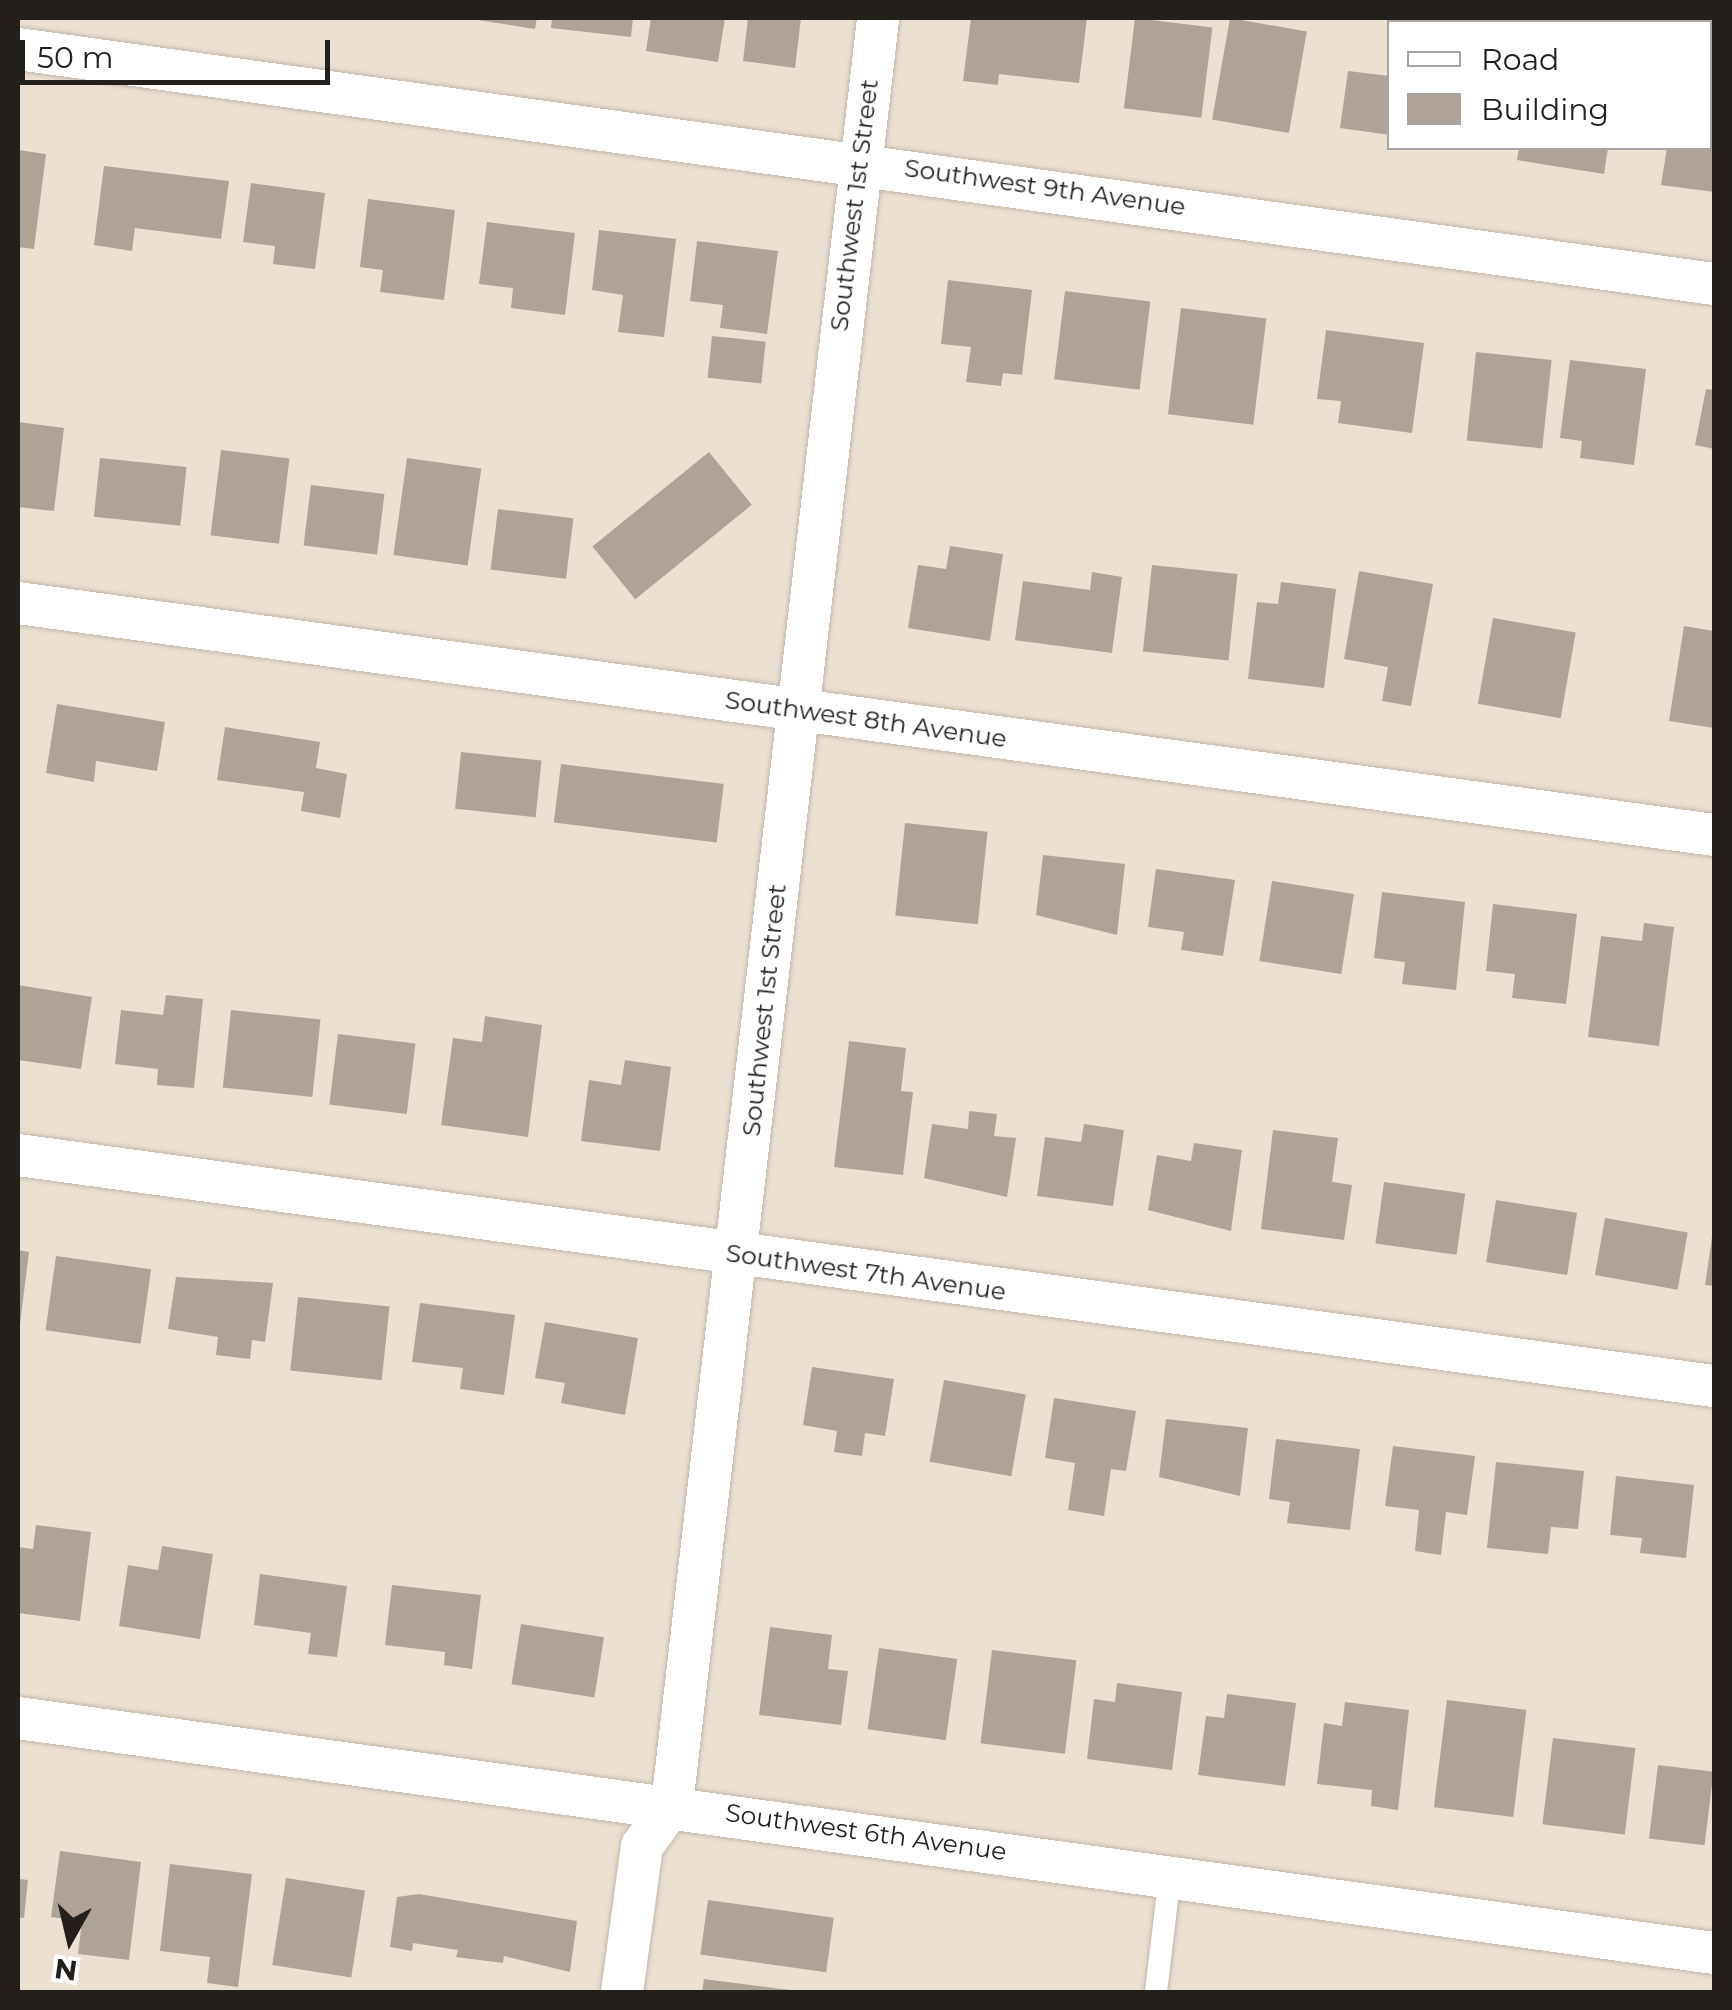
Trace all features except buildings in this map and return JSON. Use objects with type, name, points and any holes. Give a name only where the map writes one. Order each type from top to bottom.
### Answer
[{"type":"street","name":"Southwest 1st Street","points":[[622,1992],[642,1846],[672,1804],[858,160],[878,18]]},
{"type":"street","name":"Southwest 9th Avenue","points":[[18,49],[858,160],[1714,284]]},
{"type":"street","name":"Southwest 8th Avenue","points":[[18,603],[1714,835]]},
{"type":"street","name":"Southwest 7th Avenue","points":[[18,1155],[1714,1386]]},
{"type":"street","name":"Southwest 6th Avenue","points":[[18,1718],[672,1804],[1714,1953]]},
{"type":"lane","points":[[1156,1992],[1170,1875]]}]
